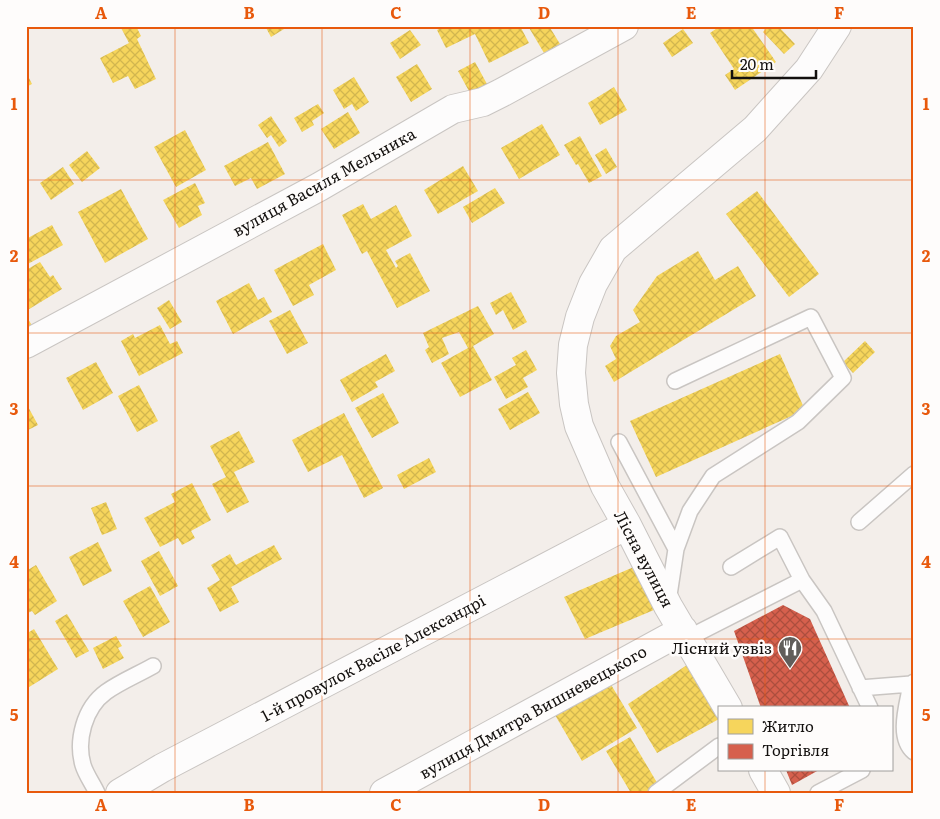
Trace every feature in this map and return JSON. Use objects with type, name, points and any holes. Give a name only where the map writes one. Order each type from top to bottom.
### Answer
[{"type":"street","name":"вулиця Василя Мельника","points":[[26,344],[310,192],[453,109],[483,102],[624,26]]},
{"type":"street","name":"Лісна вулиця","points":[[727,706],[668,606],[605,486],[579,426],[574,404],[571,373],[572,345],[580,317],[593,284],[613,249],[756,130],[809,69],[837,26]]},
{"type":"street","name":"1-й провулок Васіле Александрі","points":[[120,793],[162,768],[627,525]]},
{"type":"street","name":"вулиця Дмитра Вишневецького","points":[[384,793],[685,634]]},
{"type":"street","points":[[764,772],[776,793]]},
{"type":"lane","points":[[668,606],[676,548],[690,511],[713,476],[798,422],[843,378],[811,316],[675,381]]},
{"type":"lane","points":[[619,442],[676,548]]},
{"type":"lane","points":[[858,522],[914,474]]},
{"type":"lane","points":[[731,567],[780,537],[802,580],[824,611],[869,706]]},
{"type":"lane","points":[[685,634],[802,580]]},
{"type":"lane","points":[[98,793],[83,766],[81,741],[83,726],[90,710],[104,693],[153,666]]},
{"type":"lane","points":[[860,688],[913,683],[903,727],[910,749],[914,752]]},
{"type":"lane","points":[[656,793],[718,747]]},
{"type":"lane","points":[[818,793],[858,772]]},
{"type":"building: Житло","points":[[120,26],[136,26],[141,36],[137,39],[156,79],[135,89],[128,76],[113,83],[100,58],[129,43]]},
{"type":"building: Житло","points":[[265,26],[289,26],[271,37]]},
{"type":"building: Житло","points":[[445,26],[520,26],[529,43],[489,63],[475,34],[446,48],[437,30]]},
{"type":"building: Житло","points":[[528,26],[549,26],[560,44],[544,53]]},
{"type":"building: Житло","points":[[720,26],[751,26],[776,62],[735,90],[725,75],[734,69],[710,33]]},
{"type":"building: Житло","points":[[768,26],[778,26],[795,44],[784,54],[763,32]]},
{"type":"building: Житло","points":[[683,29],[693,43],[672,57],[663,43]]},
{"type":"building: Житло","points":[[410,30],[421,45],[400,59],[390,43]]},
{"type":"building: Житло","points":[[475,62],[487,84],[470,93],[458,71]]},
{"type":"building: Житло","points":[[417,64],[432,89],[411,102],[396,77]]},
{"type":"building: Житло","points":[[26,72],[32,84],[26,87]]},
{"type":"building: Житло","points":[[354,77],[369,102],[356,111],[352,104],[344,109],[333,90]]},
{"type":"building: Житло","points":[[614,87],[627,110],[600,125],[588,103]]},
{"type":"building: Житло","points":[[318,104],[324,113],[312,121],[314,125],[302,132],[294,118]]},
{"type":"building: Житло","points":[[348,112],[360,133],[334,149],[321,129]]},
{"type":"building: Житло","points":[[271,116],[287,141],[279,147],[271,135],[267,138],[258,125]]},
{"type":"building: Житло","points":[[542,124],[560,155],[519,179],[501,148]]},
{"type":"building: Житло","points":[[185,130],[206,170],[176,187],[154,147]]},
{"type":"building: Житло","points":[[580,136],[602,176],[589,183],[564,145]]},
{"type":"building: Житло","points":[[268,142],[285,174],[257,189],[251,178],[235,186],[224,166]]},
{"type":"building: Житло","points":[[606,148],[617,167],[606,174],[595,155]]},
{"type":"building: Житло","points":[[87,151],[100,168],[82,182],[69,165]]},
{"type":"building: Житло","points":[[463,166],[478,191],[438,214],[424,190]]},
{"type":"building: Житло","points":[[63,167],[74,184],[51,200],[40,183]]},
{"type":"building: Житло","points":[[195,183],[205,203],[198,206],[202,215],[179,228],[163,200]]},
{"type":"building: Житло","points":[[495,188],[505,203],[472,223],[463,207]]},
{"type":"building: Житло","points":[[121,189],[148,239],[105,263],[78,212]]},
{"type":"building: Житло","points":[[757,191],[819,274],[789,297],[726,214]]},
{"type":"building: Житло","points":[[363,204],[371,219],[396,205],[412,236],[386,250],[396,268],[398,266],[395,261],[410,253],[430,291],[397,308],[367,251],[362,254],[342,215]]},
{"type":"building: Житло","points":[[52,225],[63,245],[26,265],[26,239]]},
{"type":"building: Житло","points":[[323,244],[336,270],[309,285],[314,295],[293,306],[274,270]]},
{"type":"building: Житло","points":[[698,251],[715,280],[738,266],[756,296],[614,382],[605,366],[616,359],[610,346],[616,336],[640,322],[633,310],[657,276]]},
{"type":"building: Житло","points":[[40,262],[50,277],[53,275],[62,289],[26,311],[26,270]]},
{"type":"building: Житло","points":[[249,283],[258,300],[264,297],[272,312],[233,334],[216,301]]},
{"type":"building: Житло","points":[[511,292],[527,322],[513,330],[503,310],[496,315],[490,303]]},
{"type":"building: Житло","points":[[169,300],[182,322],[170,329],[157,308]]},
{"type":"building: Житло","points":[[478,306],[494,334],[473,346],[492,380],[460,397],[441,363],[468,348],[459,332],[442,338],[449,354],[432,363],[425,350],[429,347],[423,333]]},
{"type":"building: Житло","points":[[290,310],[308,343],[287,354],[269,321]]},
{"type":"building: Житло","points":[[26,316],[33,327],[26,331]]},
{"type":"building: Житло","points":[[160,325],[170,344],[177,341],[183,353],[139,376],[121,341],[133,334],[135,338]]},
{"type":"building: Житло","points":[[865,341],[875,352],[853,373],[843,362]]},
{"type":"building: Житло","points":[[526,350],[537,370],[523,378],[528,387],[506,399],[494,377],[516,365],[512,358]]},
{"type":"building: Житло","points":[[386,354],[395,371],[375,382],[378,387],[352,402],[340,380]]},
{"type":"building: Житло","points":[[780,354],[805,410],[656,477],[630,421]]},
{"type":"building: Житло","points":[[96,362],[113,393],[83,410],[66,378]]},
{"type":"building: Житло","points":[[139,385],[158,421],[137,432],[118,396]]},
{"type":"building: Житло","points":[[528,392],[540,413],[510,430],[498,409]]},
{"type":"building: Житло","points":[[383,393],[399,423],[372,438],[355,408]]},
{"type":"building: Житло","points":[[26,403],[38,425],[26,431]]},
{"type":"building: Житло","points":[[344,413],[383,488],[364,498],[342,455],[308,472],[292,440]]},
{"type":"building: Житло","points":[[239,431],[255,462],[234,472],[249,502],[227,513],[212,484],[226,477],[210,446]]},
{"type":"building: Житло","points":[[429,458],[436,472],[404,489],[397,475]]},
{"type":"building: Житло","points":[[192,483],[211,520],[191,531],[195,538],[182,545],[178,538],[160,547],[144,518],[175,502],[171,494]]},
{"type":"building: Житло","points":[[106,502],[117,529],[102,535],[91,508]]},
{"type":"building: Житло","points":[[98,542],[112,571],[83,586],[69,557]]},
{"type":"building: Житло","points":[[274,545],[282,559],[231,587],[239,602],[220,612],[207,588],[220,580],[211,565],[230,554],[236,565]]},
{"type":"building: Житло","points":[[159,551],[178,586],[160,596],[141,561]]},
{"type":"building: Житло","points":[[36,565],[57,601],[35,615],[32,611],[26,614],[26,571]]},
{"type":"building: Житло","points":[[636,566],[661,607],[585,639],[564,597]]},
{"type":"building: Житло","points":[[150,586],[170,622],[143,637],[123,601]]},
{"type":"building: Житло","points":[[67,614],[89,651],[76,658],[55,621]]},
{"type":"building: Житло","points":[[34,629],[58,669],[26,689],[26,634]]},
{"type":"building: Житло","points":[[116,636],[122,646],[118,648],[124,658],[103,669],[93,648]]},
{"type":"building: Житло","points":[[690,663],[718,710],[718,720],[657,753],[628,704]]},
{"type":"building: Житло","points":[[610,683],[637,728],[582,761],[555,715]]},
{"type":"building: Житло","points":[[630,737],[659,786],[648,793],[631,793],[606,751]]},
{"type":"building: Торгівля","name":"Лісний узвіз","points":[[783,605],[810,619],[849,706],[760,706],[734,631]]},
{"type":"building: Торгівля","points":[[787,772],[815,772],[792,785]]},
{"type":"place","name":"Лісний узвіз","points":[[790,669]]}]
